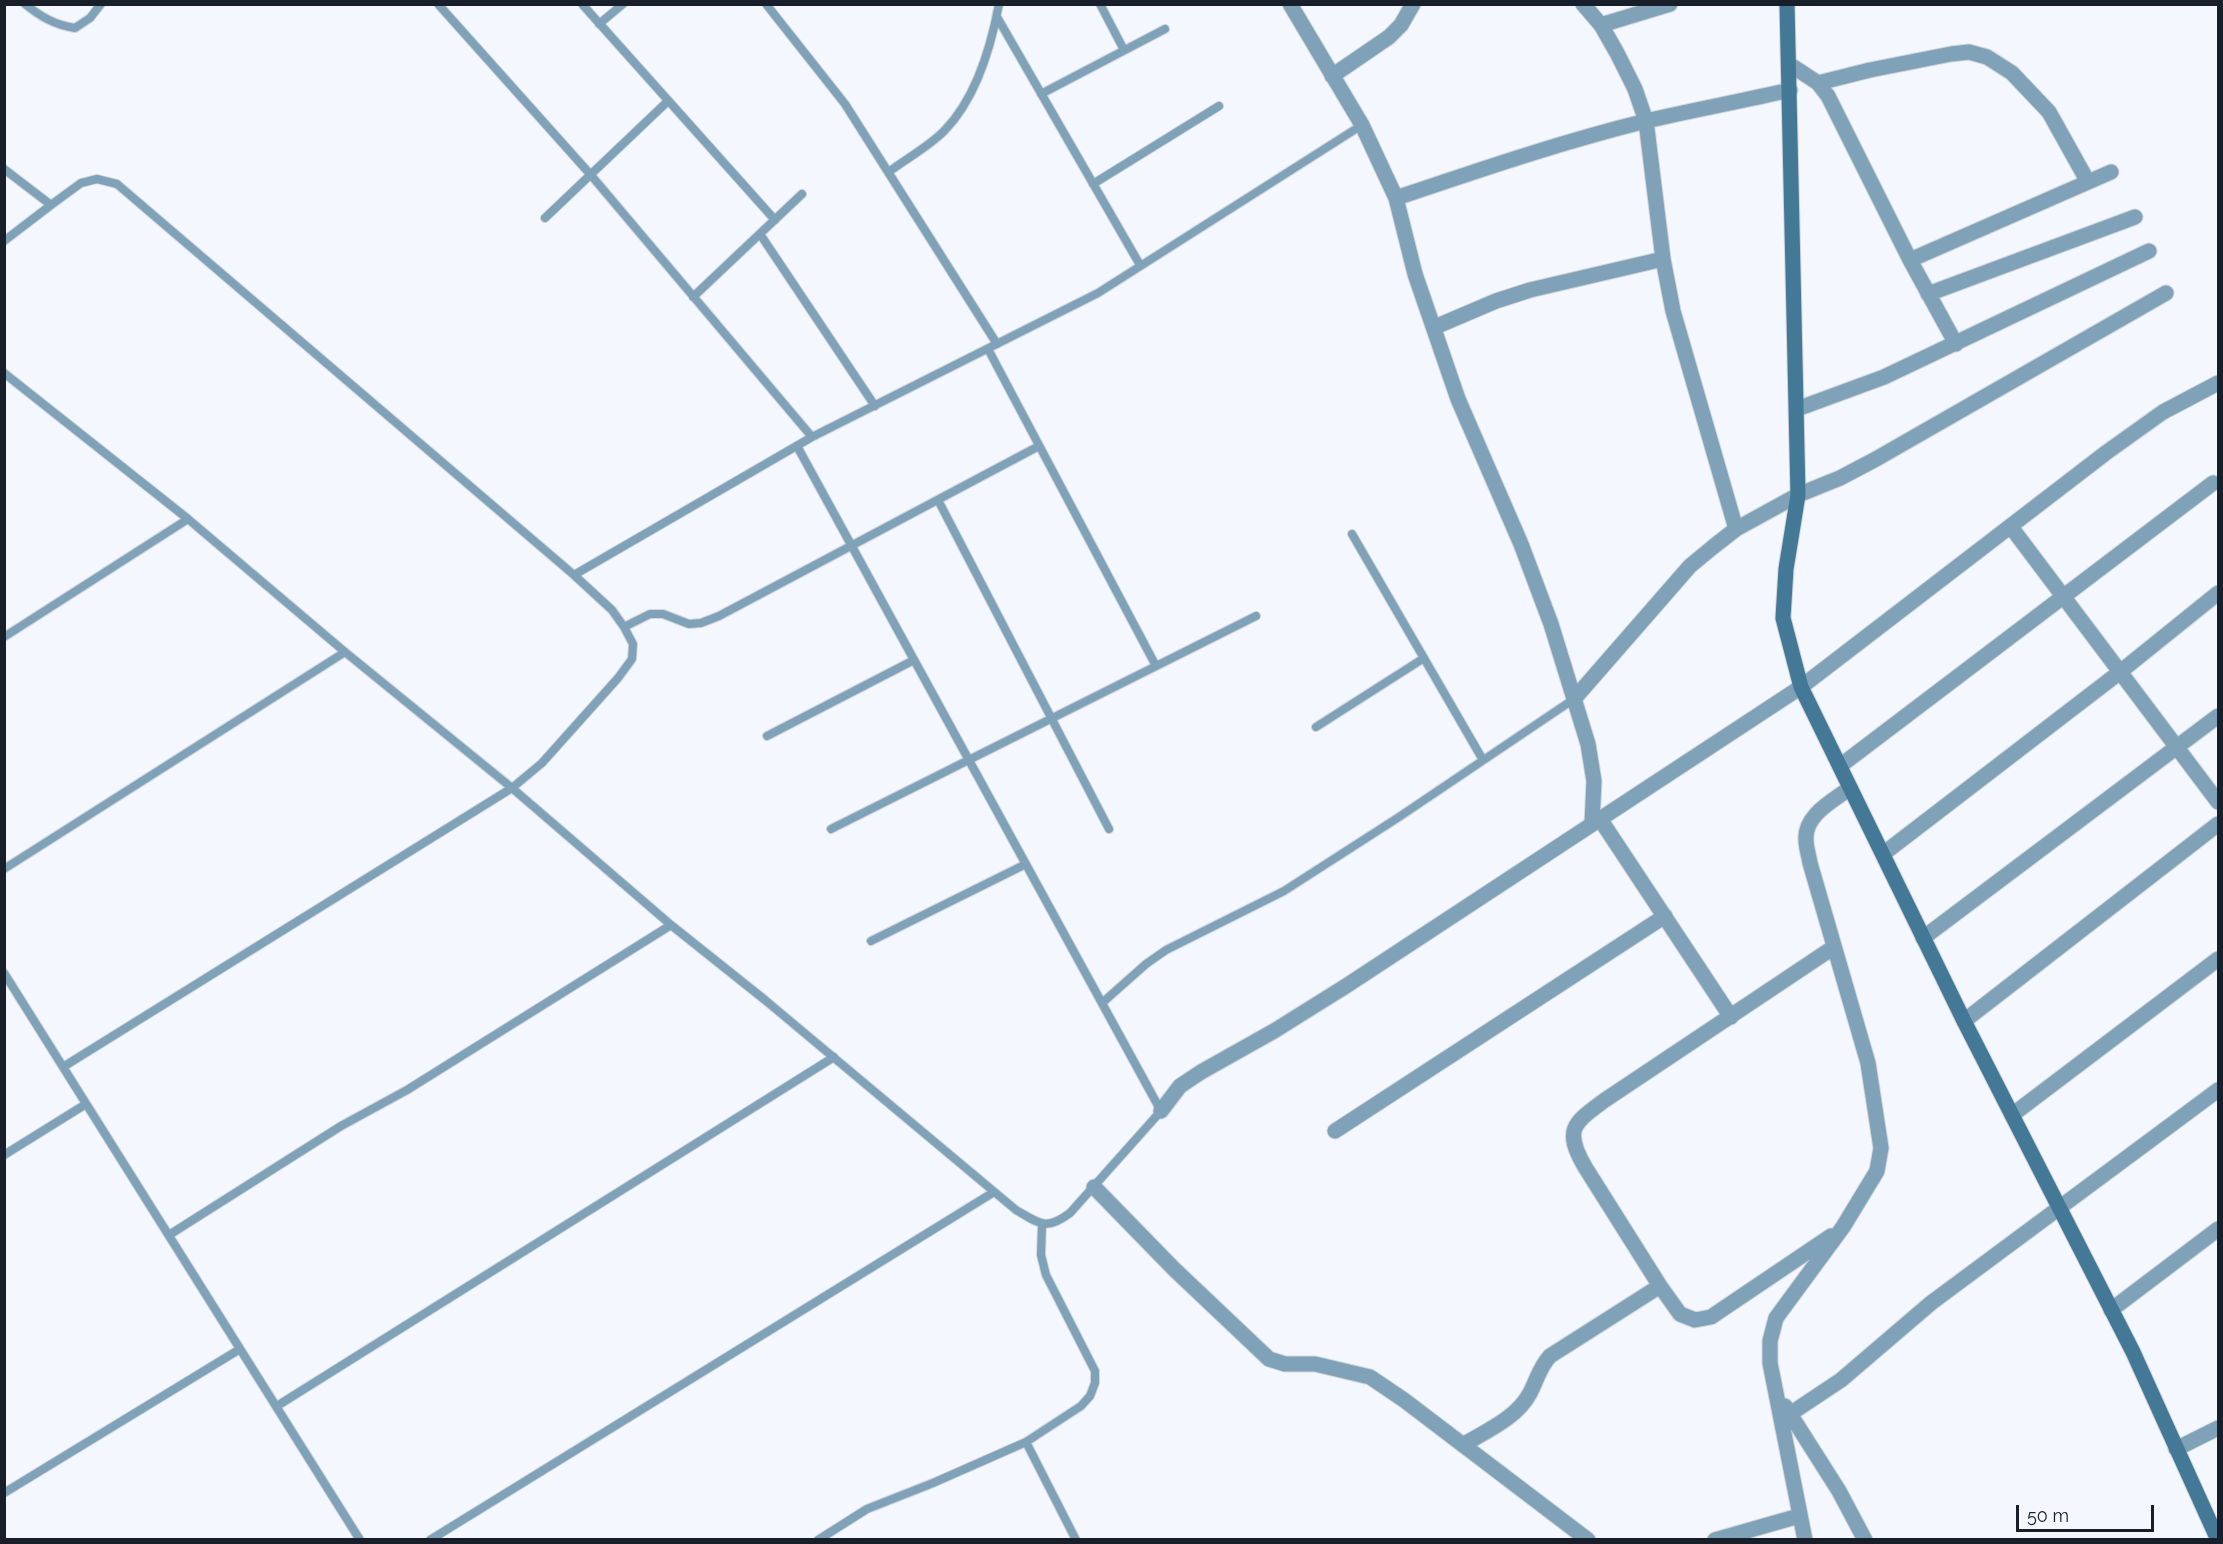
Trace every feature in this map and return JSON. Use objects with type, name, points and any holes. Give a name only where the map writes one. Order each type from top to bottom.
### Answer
[{"type":"street","points":[[1290,4],[1362,125],[1396,198],[1415,274],[1458,399],[1529,564],[1551,624],[1588,744],[1594,781],[1596,821],[1665,916],[1731,1017]]},
{"type":"street","points":[[1332,76],[1389,37],[1401,25],[1413,4]]},
{"type":"street","points":[[1583,4],[1601,25],[1635,89],[1646,121],[1663,259],[1673,311],[1736,529]]},
{"type":"street","points":[[1601,25],[1638,9],[1670,4]]},
{"type":"street","points":[[1786,4],[1790,90],[1798,495],[1786,569],[1783,618],[1801,687],[1964,1021],[2111,1310],[2218,1539]]},
{"type":"street","points":[[1818,83],[1951,54],[1970,52],[1987,57],[2012,73],[2049,112],[2088,182]]},
{"type":"street","points":[[1789,64],[1818,83],[1828,96],[1910,260],[1956,345]]},
{"type":"street","points":[[1396,198],[1523,155],[1646,121],[1790,90]]},
{"type":"street","points":[[1910,260],[2111,172]]},
{"type":"street","points":[[1928,294],[2135,217]]},
{"type":"street","points":[[1797,409],[1884,377],[1956,345],[2149,251]]},
{"type":"street","points":[[1435,327],[1496,301],[1530,290],[1663,259]]},
{"type":"street","points":[[1574,699],[1690,566],[1736,529],[1798,495],[1840,478],[1876,459],[2166,293]]},
{"type":"street","points":[[1161,1111],[1180,1086],[1201,1072],[1274,1031],[1346,986],[1801,687],[2163,412],[2218,383]]},
{"type":"street","points":[[1840,766],[2213,483]]},
{"type":"street","points":[[2011,527],[2218,802]]},
{"type":"street","points":[[1883,854],[2120,672],[2218,593]]},
{"type":"street","points":[[1923,938],[2218,716]]},
{"type":"street","points":[[1805,1539],[1770,1363],[1770,1341],[1776,1318],[1843,1227],[1877,1171],[1881,1148],[1868,1063],[1805,838],[1809,823],[1817,813],[1850,788]]},
{"type":"street","points":[[1964,1021],[2218,824]]},
{"type":"street","points":[[1335,1131],[1665,916]]},
{"type":"street","points":[[1834,947],[1605,1100],[1579,1120],[1573,1135],[1574,1148],[1660,1286],[1680,1314],[1695,1320],[1711,1317],[1843,1227]]},
{"type":"street","points":[[2012,1115],[2218,959]]},
{"type":"street","points":[[1790,1414],[1841,1380],[1931,1304],[2218,1090]]},
{"type":"street","points":[[1094,1186],[1174,1269],[1269,1359],[1285,1364],[1334,1368],[1370,1377],[1588,1539]]},
{"type":"street","points":[[2111,1310],[2218,1229]]},
{"type":"street","points":[[1463,1445],[1507,1419],[1521,1406],[1530,1394],[1541,1365],[1550,1356],[1660,1286]]},
{"type":"street","points":[[1778,1395],[1839,1491],[1865,1539]]},
{"type":"street","points":[[2176,1449],[2218,1428]]},
{"type":"street","points":[[1715,1539],[1799,1516]]},
{"type":"lane","points":[[26,4],[39,16],[60,26],[75,28],[90,18],[101,4]]},
{"type":"lane","points":[[438,4],[590,174],[812,437]]},
{"type":"lane","points":[[582,4],[775,220]]},
{"type":"lane","points":[[599,24],[623,4]]},
{"type":"lane","points":[[766,4],[845,104],[890,171],[997,344]]},
{"type":"lane","points":[[890,171],[945,131],[963,106],[981,69],[999,4]]},
{"type":"lane","points":[[1100,4],[1124,50]]},
{"type":"lane","points":[[997,17],[1140,266]]},
{"type":"lane","points":[[1041,94],[1165,28]]},
{"type":"lane","points":[[545,218],[668,101]]},
{"type":"lane","points":[[1093,184],[1219,106]]},
{"type":"lane","points":[[574,575],[812,437],[1098,293],[1362,125]]},
{"type":"lane","points":[[4,170],[51,205]]},
{"type":"lane","points":[[4,241],[81,183],[97,179],[117,184],[574,575],[612,610],[633,644],[632,659],[618,678],[542,763],[512,788],[63,1067]]},
{"type":"lane","points":[[693,297],[802,194]]},
{"type":"lane","points":[[760,234],[875,406]]},
{"type":"lane","points":[[988,349],[1156,666]]},
{"type":"lane","points":[[4,373],[188,519],[345,652],[512,788],[671,926],[834,1057],[1016,1210],[1042,1225],[1056,1224],[1070,1213],[1161,1111],[797,446]]},
{"type":"lane","points":[[624,627],[650,614],[663,614],[688,624],[719,615],[1039,446]]},
{"type":"lane","points":[[938,500],[1110,829]]},
{"type":"lane","points":[[4,637],[188,519]]},
{"type":"lane","points":[[1352,534],[1483,760]]},
{"type":"lane","points":[[831,829],[1256,616]]},
{"type":"lane","points":[[4,869],[345,652]]},
{"type":"lane","points":[[1316,727],[1424,658]]},
{"type":"lane","points":[[766,736],[914,660]]},
{"type":"lane","points":[[1102,1003],[1146,964],[1166,950],[1284,891],[1574,699]]},
{"type":"lane","points":[[871,941],[1026,864]]},
{"type":"lane","points":[[169,1234],[341,1126],[407,1090],[671,926]]},
{"type":"lane","points":[[4,973],[360,1539]]},
{"type":"lane","points":[[277,1406],[834,1057]]},
{"type":"lane","points":[[4,1155],[86,1104]]},
{"type":"lane","points":[[430,1539],[994,1192]]},
{"type":"lane","points":[[818,1539],[867,1509],[1026,1442],[1081,1406],[1090,1396],[1095,1383],[1095,1371],[1046,1275],[1041,1255],[1042,1225]]},
{"type":"lane","points":[[4,1493],[240,1349]]},
{"type":"lane","points":[[1026,1442],[1076,1539]]}]
